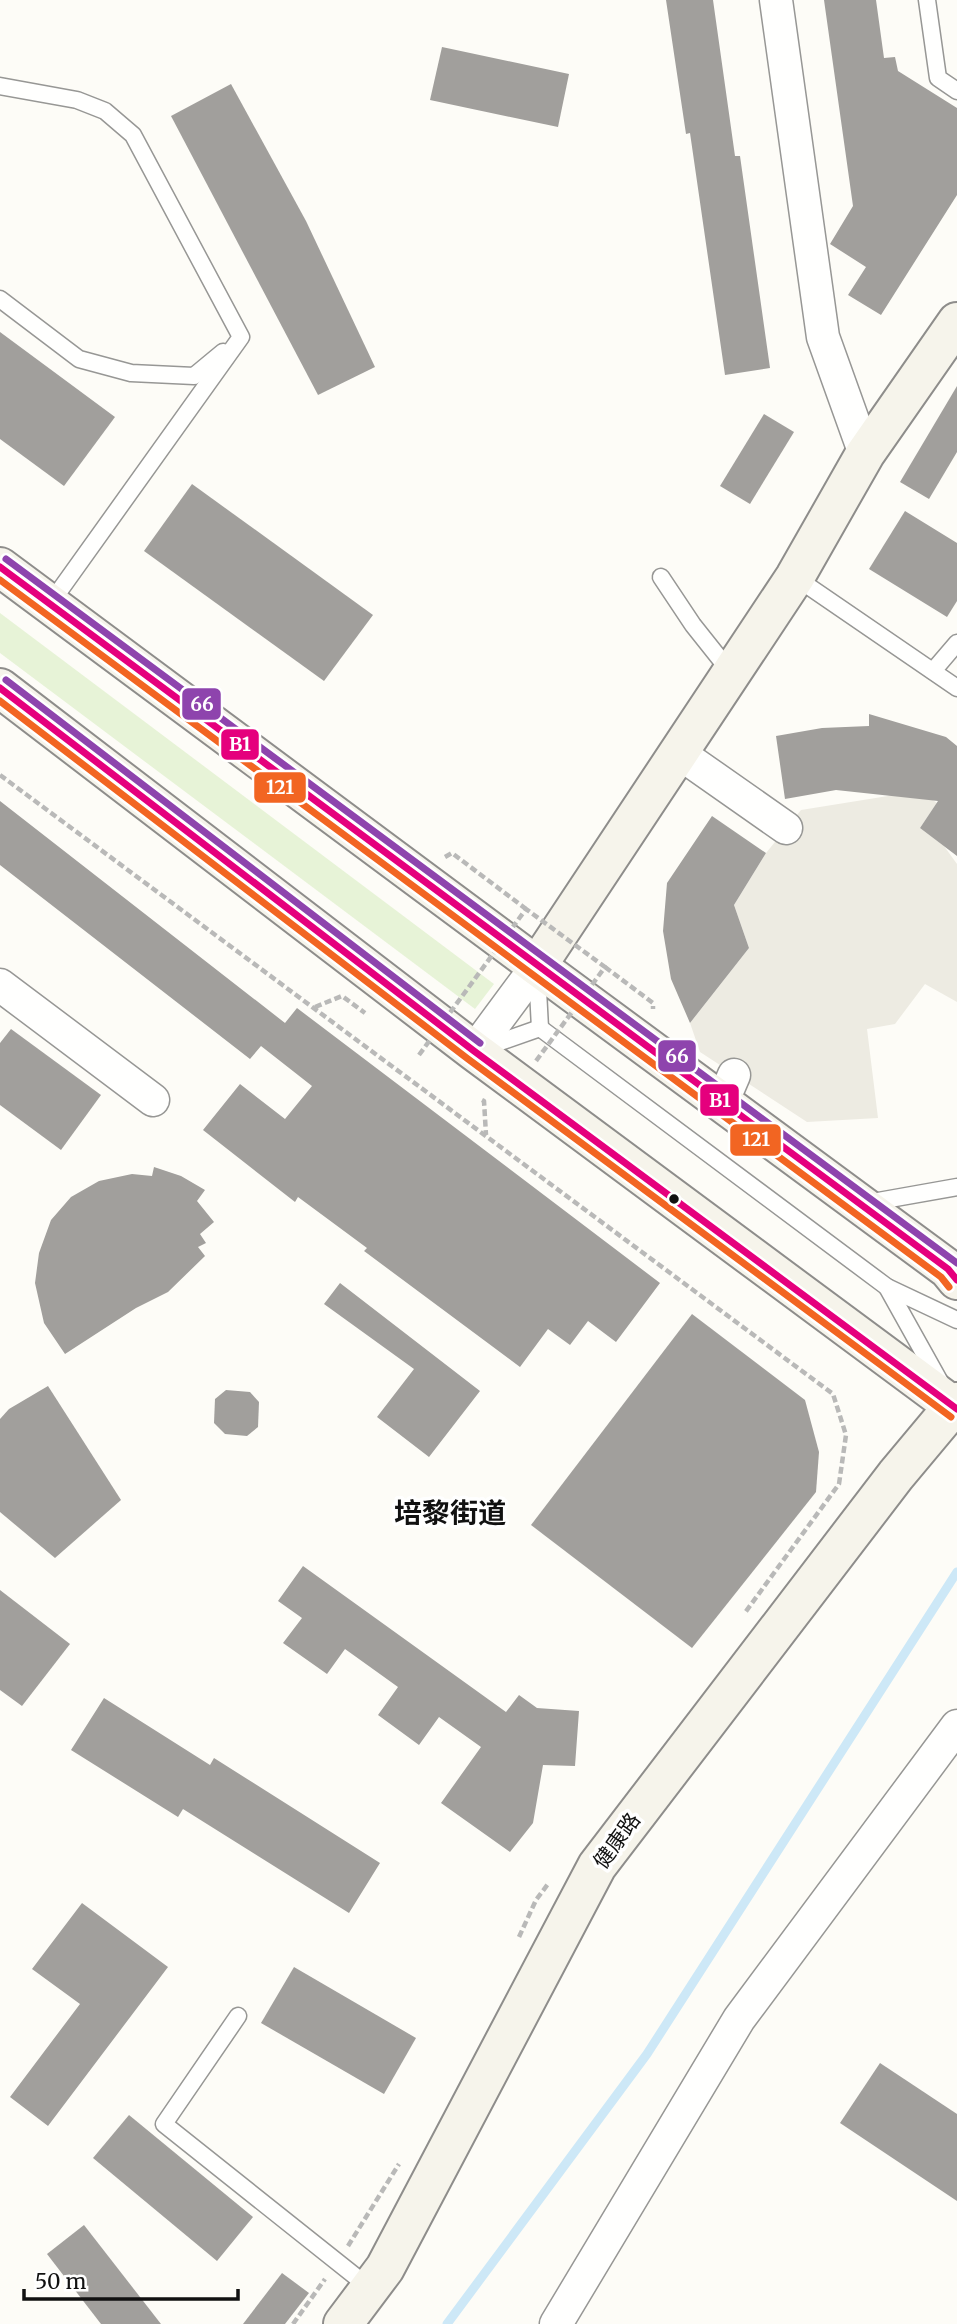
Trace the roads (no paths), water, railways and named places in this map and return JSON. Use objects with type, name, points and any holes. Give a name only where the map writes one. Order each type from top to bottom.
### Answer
[{"type":"main road","points":[[537,966],[795,577],[865,454],[957,322]]},
{"type":"main road","points":[[0,567],[537,966],[728,1089],[860,1204],[948,1269],[957,1280]]},
{"type":"main road","points":[[0,688],[474,1051],[956,1406]]},
{"type":"main road","name":"健康路","points":[[343,2324],[385,2268],[597,1866],[896,1475],[956,1406]]},
{"type":"street","points":[[776,0],[823,337],[865,454]]},
{"type":"street","points":[[679,753],[786,828]]},
{"type":"street","points":[[474,1051],[537,966]]},
{"type":"street","points":[[0,985],[153,1100]]},
{"type":"street","points":[[556,2324],[739,2019],[957,1726]]},
{"type":"lane","points":[[927,0],[938,78],[957,91]]},
{"type":"lane","points":[[0,86],[77,100],[105,111],[133,135],[241,337]]},
{"type":"lane","points":[[0,299],[79,359],[131,373],[194,376],[241,337]]},
{"type":"lane","points":[[50,604],[241,337]]},
{"type":"lane","points":[[661,577],[692,625],[732,674]]},
{"type":"lane","points":[[795,577],[957,688]]},
{"type":"lane","points":[[933,671],[957,643]]},
{"type":"lane","points":[[537,966],[540,1028]]},
{"type":"lane","points":[[474,1051],[540,1028]]},
{"type":"lane","points":[[540,1028],[887,1287],[957,1320]]},
{"type":"lane","points":[[860,1204],[957,1187]]},
{"type":"lane","points":[[887,1287],[956,1406]]},
{"type":"lane","points":[[238,2015],[164,2124],[370,2288]]},
{"type":"waterway","points":[[447,2324],[647,2054],[957,1572]]},
{"type":"district","name":"培黎街道","points":[[450,1513]]}]
